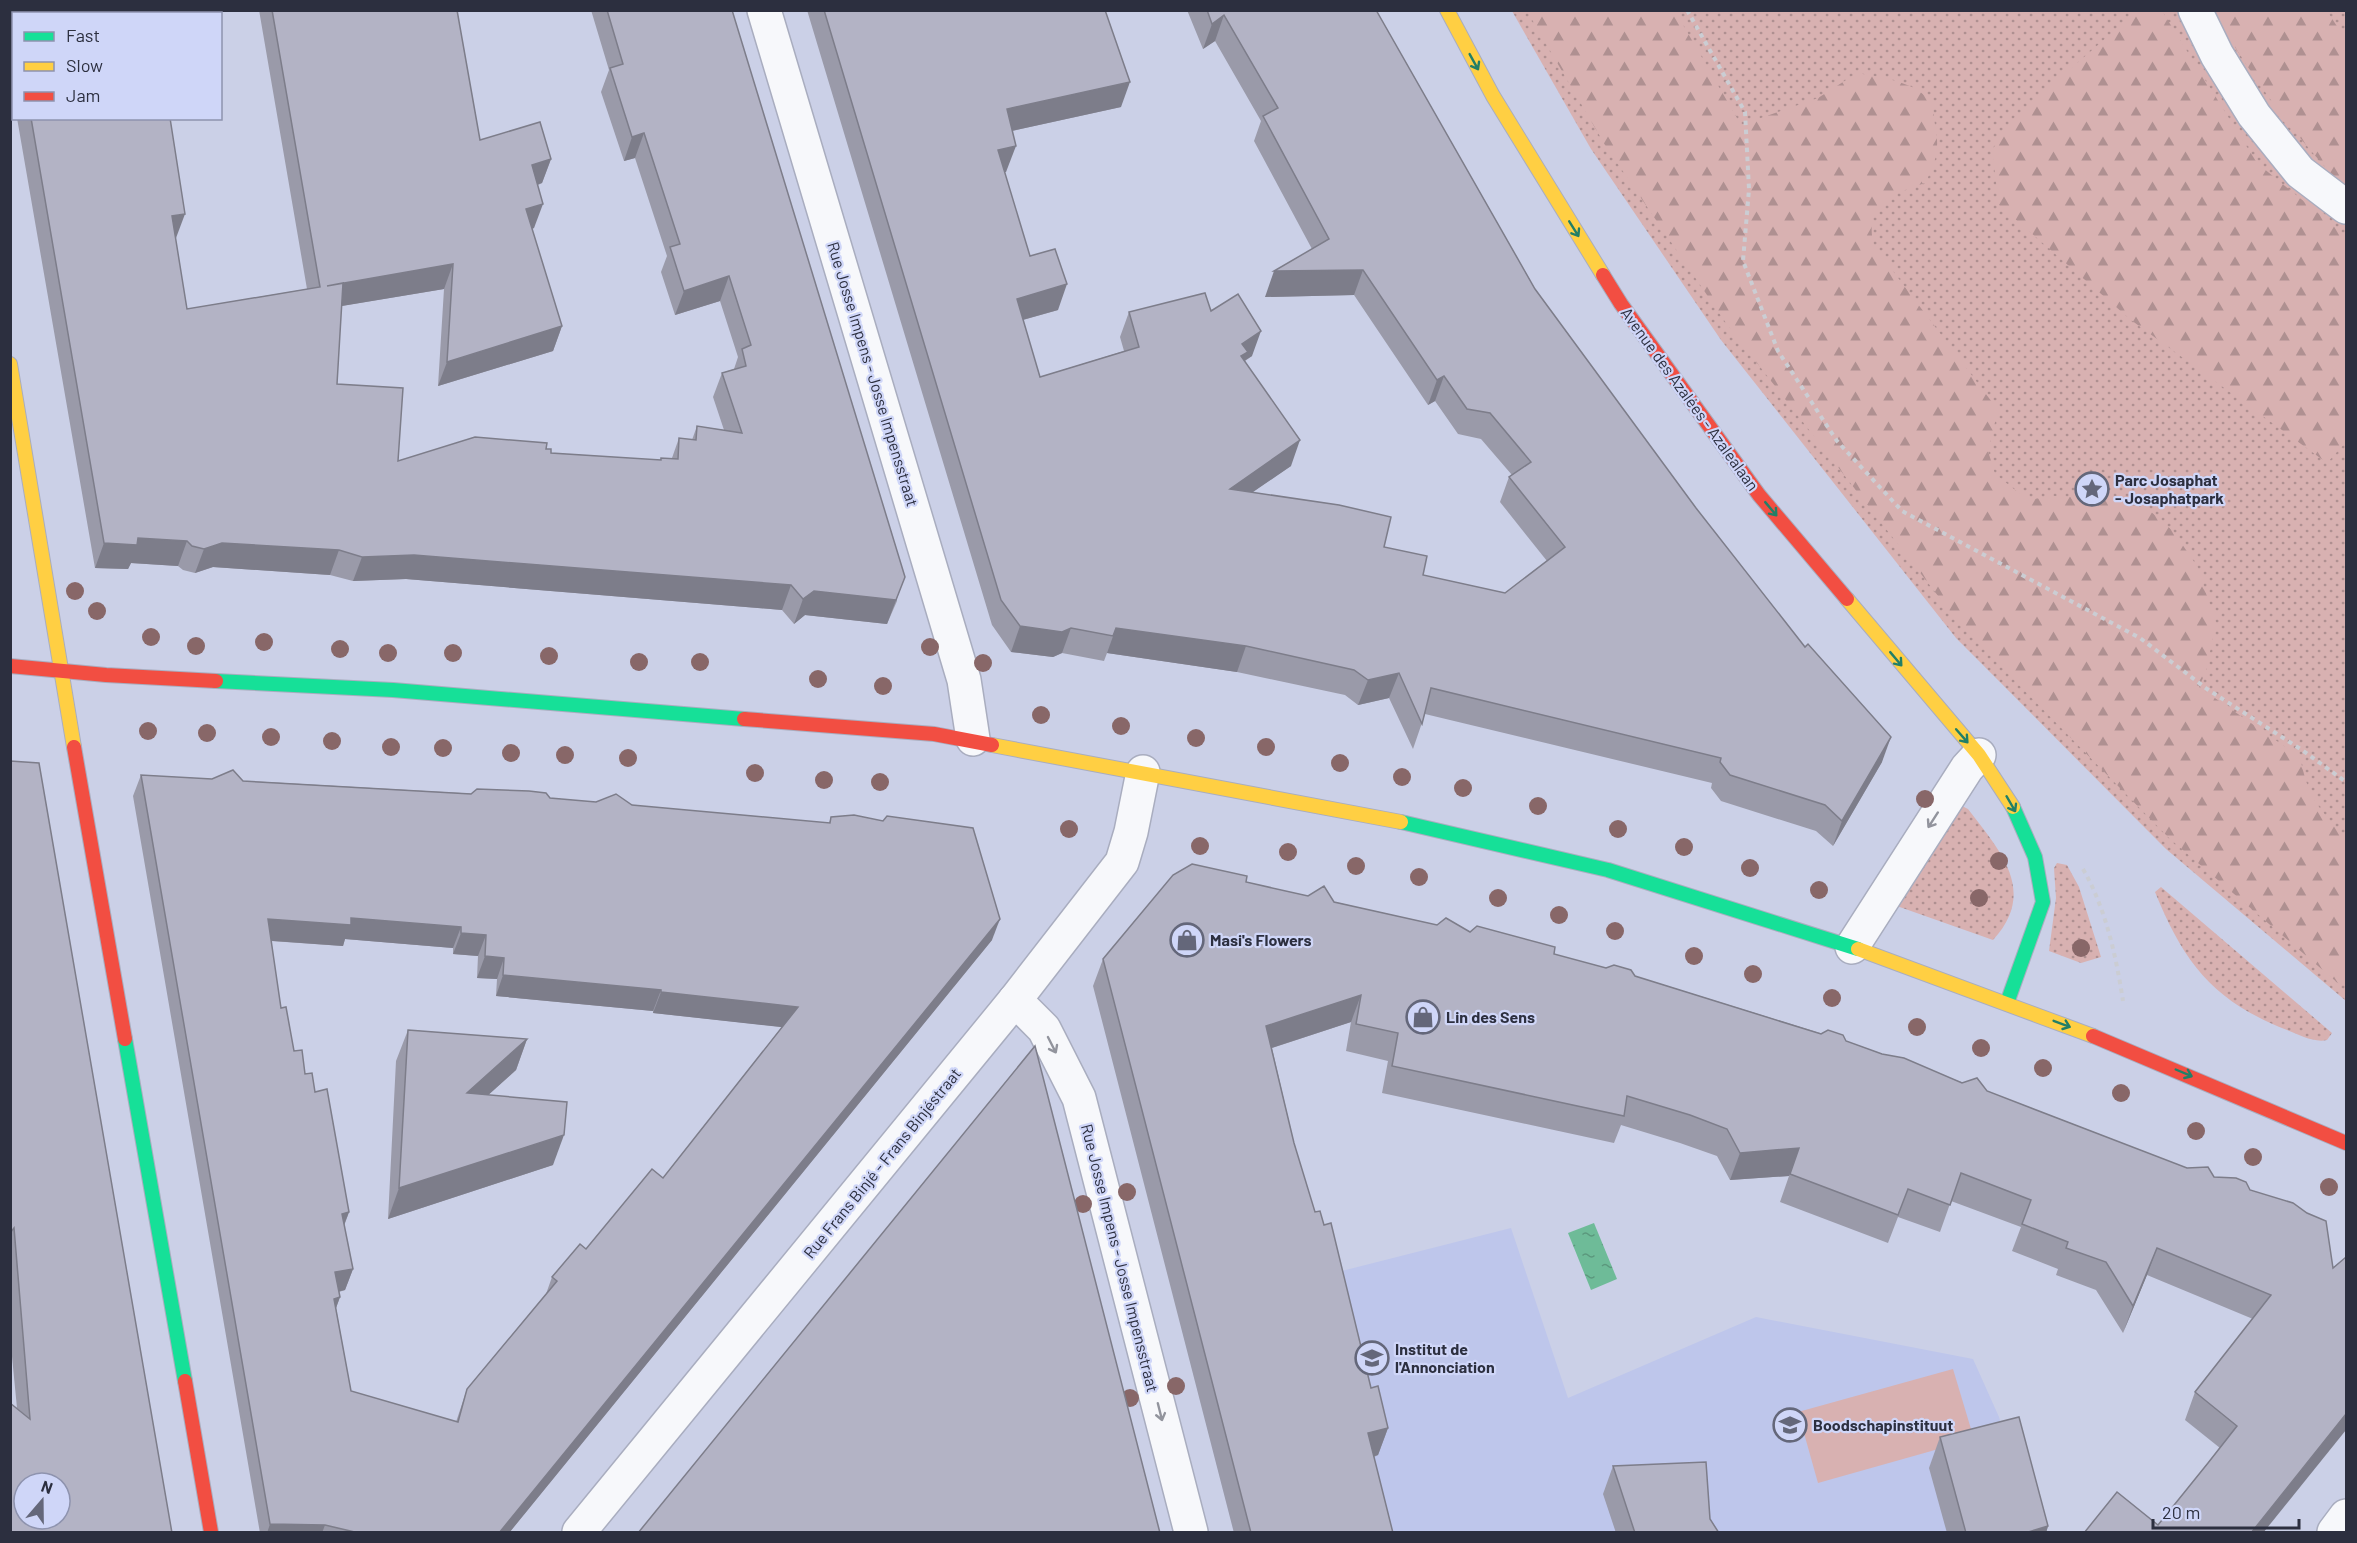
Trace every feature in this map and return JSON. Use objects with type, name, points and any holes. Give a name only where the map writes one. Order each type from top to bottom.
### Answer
[{"type":"street","name":"Rue Josse Impens - Josse Impensstraat","points":[[764,10],[964,680],[973,739]]},
{"type":"street","name":"Avenue des Azalées - Azalealaan","points":[[1446,10],[1493,96],[1621,304],[1759,495],[1979,755],[2013,806],[2035,857],[2043,902],[2007,1003]]},
{"type":"street","points":[[2195,10],[2217,55],[2254,115],[2300,172],[2346,207]]},
{"type":"street","points":[[10,363],[61,671],[211,1533]]},
{"type":"street","points":[[10,666],[61,671],[393,690],[922,733],[973,739],[1381,817],[1608,870],[1852,947],[2130,1050],[2346,1143]]},
{"type":"street","points":[[1852,947],[1967,768],[1979,755]]},
{"type":"street","name":"Rue Frans Binjé - Frans Binjéstraat","points":[[579,1533],[1015,1000],[1122,862],[1131,832],[1143,772]]},
{"type":"street","name":"Rue Josse Impens - Josse Impensstraat","points":[[1015,1000],[1044,1029],[1079,1098],[1191,1533]]},
{"type":"street","points":[[2334,1533],[2346,1516]]},
{"type":"path","points":[[1687,10],[1745,112],[1749,189],[1743,261],[1778,351],[1837,441],[1902,511],[2140,638],[2207,689],[2270,728],[2346,782]]},
{"type":"shaded area","points":[[1511,1228],[1568,1398],[1756,1317],[1973,1359],[1999,1417],[2031,1532],[1234,1532],[1179,1318],[1326,1275]]},
{"type":"green space","name":"Parc Josaphat - Josaphatpark","points":[[1512,11],[2346,11],[2346,1001],[2166,849],[1956,638],[1721,340],[1591,149]]},
{"type":"green space","points":[[1527,11],[1675,11],[1741,125],[1818,98],[1857,73],[1899,82],[1919,91],[1927,98],[1933,108],[1937,148],[1932,168],[1925,183],[1891,197],[1877,211],[1873,220],[1874,246],[1998,410],[1988,451],[1995,474],[2019,493],[2034,499],[2053,496],[2122,500],[2149,510],[2173,531],[2197,566],[2216,623],[2206,671],[2199,687],[2300,757],[2311,794],[2346,840],[2346,982],[2339,984],[2170,839],[1963,628],[1726,323],[1605,145]]},
{"type":"green space","points":[[2137,11],[2162,11],[2257,163],[2346,236],[2346,442],[2327,463],[2131,320],[1999,205],[1992,150],[2014,118]]},
{"type":"green space","points":[[2213,11],[2327,11],[2346,40],[2346,189],[2290,126]]},
{"type":"green space","points":[[1962,806],[1968,809],[2002,856],[2013,888],[2013,905],[2006,922],[1993,940],[1894,905]]},
{"type":"green space","points":[[2057,863],[2067,865],[2079,887],[2101,957],[2081,963],[2049,951],[2056,898],[2054,868]]},
{"type":"green space","points":[[2161,887],[2332,1033],[2327,1040],[2307,1038],[2261,1019],[2220,992],[2204,977],[2177,939],[2155,892]]},
{"type":"green space","points":[[1953,1369],[1974,1439],[1818,1483],[1798,1412]]},
{"type":"water","points":[[1594,1223],[1617,1279],[1591,1290],[1568,1233]]},
{"type":"building","points":[[12,10],[125,10],[126,12],[12,12]]},
{"type":"building","points":[[272,10],[457,10],[480,140],[540,122],[551,159],[532,165],[543,204],[526,209],[562,326],[447,362],[453,264],[343,283],[337,384],[403,388],[398,461],[475,437],[547,443],[546,449],[551,449],[551,453],[661,460],[661,458],[678,459],[679,438],[696,440],[697,426],[742,433],[722,373],[746,366],[742,349],[751,345],[729,276],[684,291],[670,247],[680,244],[644,133],[632,137],[610,68],[623,64],[607,10],[732,10],[905,577],[896,600],[814,591],[803,599],[791,585],[414,555],[362,557],[339,550],[222,543],[204,549],[192,546],[187,541],[138,538],[137,545],[104,543],[31,120],[170,120],[185,214],[172,216],[187,309],[320,287]]},
{"type":"building","points":[[824,10],[1105,10],[1130,82],[1007,109],[1016,146],[998,150],[1030,256],[1055,249],[1067,284],[1017,299],[1040,377],[1139,347],[1129,312],[1205,293],[1211,311],[1238,294],[1261,331],[1242,344],[1248,352],[1241,356],[1300,440],[1230,489],[1339,505],[1391,517],[1384,547],[1427,556],[1423,575],[1505,593],[1565,547],[1509,477],[1531,462],[1490,413],[1467,409],[1444,376],[1437,380],[1363,270],[1274,271],[1329,239],[1263,116],[1278,108],[1224,15],[1212,24],[1207,10],[1376,10],[1535,289],[1696,508],[1805,647],[1808,644],[1891,737],[1842,821],[1825,805],[1730,775],[1720,762],[1721,758],[1431,688],[1422,724],[1399,673],[1368,680],[1354,670],[1246,646],[1116,628],[1113,636],[1071,628],[1062,632],[1020,626],[1001,600]]},
{"type":"building","points":[[10,761],[39,763],[172,1533],[10,1533],[10,1403],[30,1419],[14,1228],[10,1233]]},
{"type":"building","points":[[233,770],[243,781],[471,794],[477,789],[529,791],[546,793],[550,798],[596,802],[616,794],[632,805],[830,823],[831,817],[854,815],[883,821],[887,816],[973,828],[1000,919],[499,1533],[359,1533],[325,1525],[270,1524],[141,775],[212,779]],"holes":[[[351,918],[461,927],[461,933],[486,935],[485,956],[504,958],[503,975],[661,990],[661,992],[798,1007],[663,1178],[652,1169],[586,1249],[580,1244],[552,1277],[557,1281],[467,1389],[458,1422],[351,1391],[334,1299],[340,1297],[335,1272],[353,1269],[342,1214],[349,1212],[327,1089],[315,1092],[312,1073],[305,1074],[302,1050],[294,1051],[286,1007],[281,1008],[268,919],[351,925]]]},
{"type":"building","points":[[1192,864],[1247,876],[1246,882],[1308,896],[1324,886],[1334,902],[1437,925],[1446,918],[1470,932],[1477,926],[1555,947],[1554,954],[1606,968],[1614,965],[1631,970],[1635,976],[1821,1034],[1828,1030],[1843,1035],[1846,1041],[1882,1054],[1904,1058],[1962,1083],[1977,1078],[1987,1091],[2187,1168],[2208,1167],[2214,1177],[2236,1178],[2246,1182],[2250,1190],[2293,1203],[2307,1213],[2326,1221],[2333,1268],[2346,1257],[2346,1414],[2251,1533],[2084,1533],[2117,1492],[2158,1525],[2208,1463],[2237,1426],[2195,1392],[2271,1295],[2157,1248],[2133,1306],[2106,1262],[2066,1248],[2068,1242],[2022,1224],[2031,1200],[1961,1173],[1950,1205],[1908,1189],[1898,1215],[1790,1174],[1799,1148],[1740,1153],[1727,1129],[1627,1096],[1624,1116],[1392,1066],[1398,1033],[1356,1024],[1361,995],[1266,1026],[1294,1143],[1315,1212],[1320,1211],[1324,1225],[1331,1223],[1371,1388],[1378,1386],[1388,1428],[1368,1433],[1393,1533],[1251,1533],[1103,959],[1173,875]]},
{"type":"building","points":[[408,1030],[527,1039],[467,1093],[567,1102],[564,1135],[399,1188]]},
{"type":"building","points":[[1035,1046],[1160,1533],[638,1533]]},
{"type":"building","points":[[2019,1417],[2048,1526],[2025,1533],[1966,1533],[1940,1437]]},
{"type":"building","points":[[1706,1462],[1710,1519],[1719,1533],[1635,1533],[1613,1466]]},
{"type":"traffic: fast","points":[[216,681],[393,690],[744,719]]},
{"type":"traffic: fast","points":[[2007,1003],[2043,902],[2035,857],[2013,807]]},
{"type":"traffic: fast","points":[[1401,822],[1608,870],[1858,949]]},
{"type":"traffic: fast","points":[[125,1039],[185,1381]]},
{"type":"traffic: slow","points":[[1447,10],[1493,96],[1603,275]]},
{"type":"traffic: slow","points":[[10,364],[74,747]]},
{"type":"traffic: slow","points":[[1847,599],[1979,755],[2013,807]]},
{"type":"traffic: slow","points":[[992,745],[1401,822]]},
{"type":"traffic: slow","points":[[1858,949],[2093,1036]]},
{"type":"traffic: jam","points":[[1603,275],[1621,304],[1759,495],[1847,599]]},
{"type":"traffic: jam","points":[[10,666],[106,675],[216,681]]},
{"type":"traffic: jam","points":[[744,719],[934,734],[992,745]]},
{"type":"traffic: jam","points":[[74,747],[125,1039]]},
{"type":"traffic: jam","points":[[2093,1036],[2346,1143]]},
{"type":"traffic: jam","points":[[185,1381],[211,1532]]},
{"type":"place","name":"Parc Josaphat - Josaphatpark","points":[[2092,489]]},
{"type":"place","name":"Masi's Flowers","points":[[1187,940]]},
{"type":"place","name":"Lin des Sens","points":[[1423,1017]]},
{"type":"place","name":"Institut de l'Annonciation","points":[[1372,1358]]},
{"type":"place","name":"Boodschapinstituut","points":[[1790,1425]]}]
